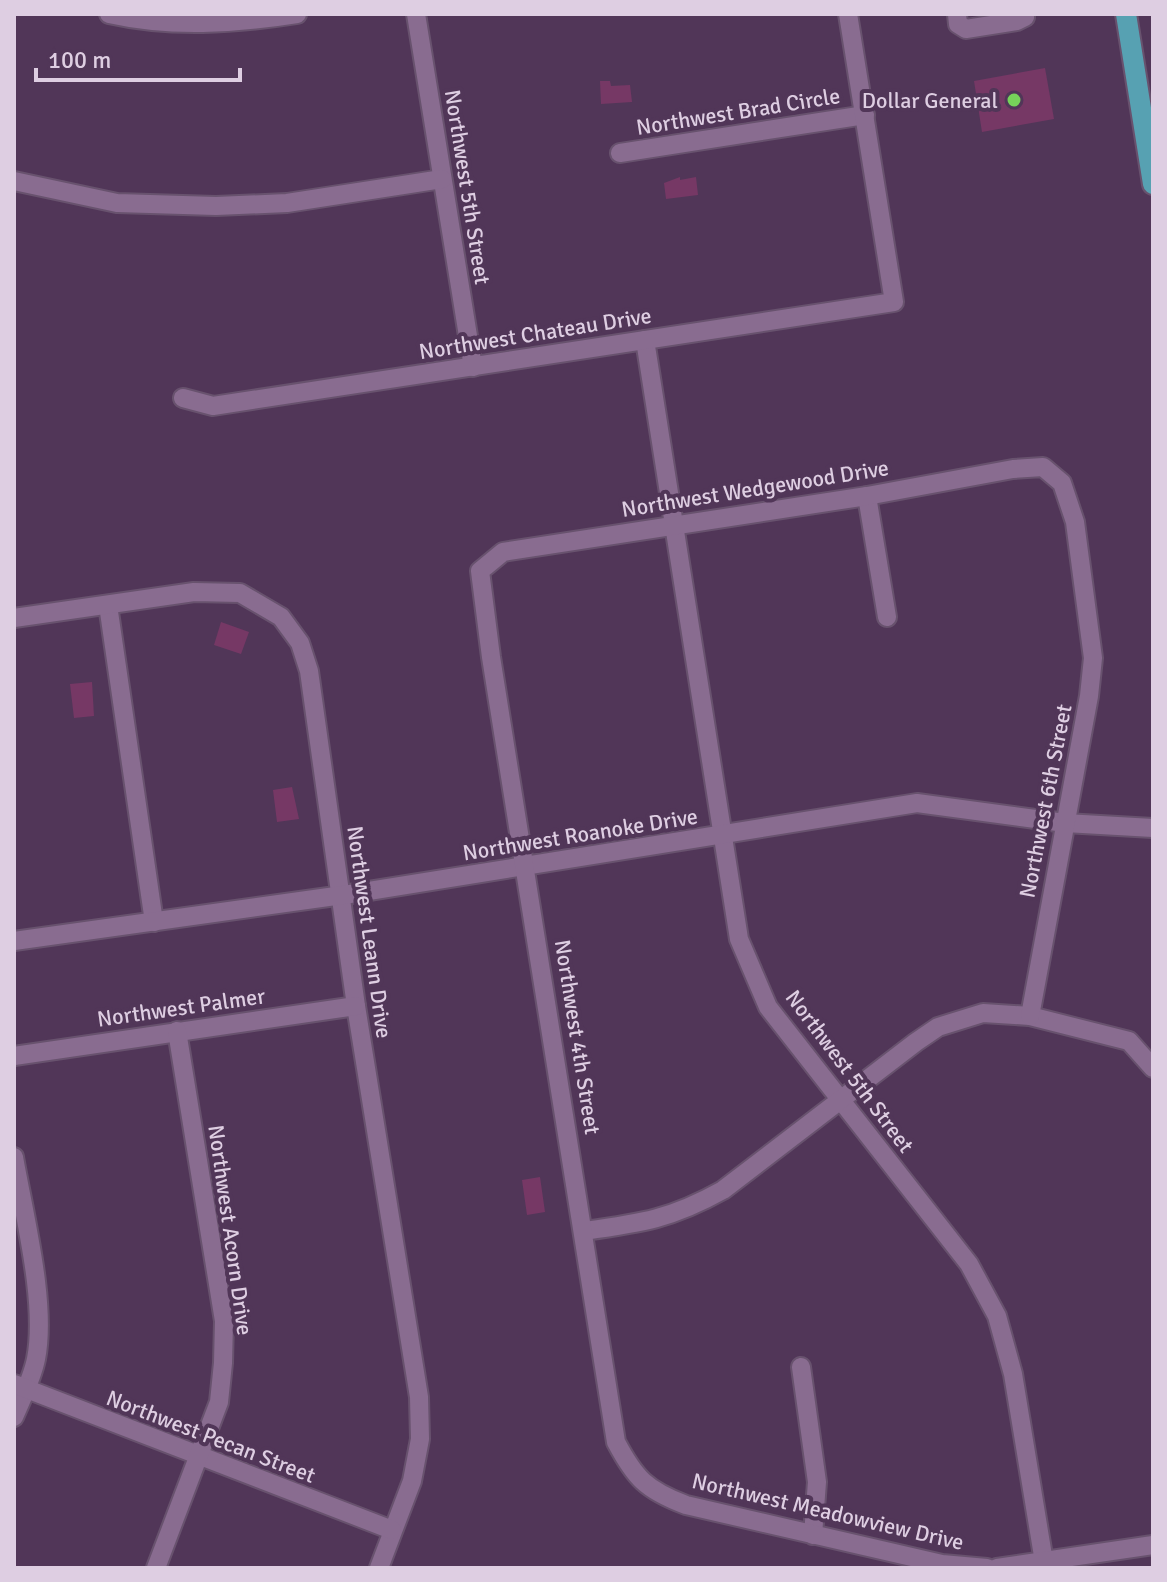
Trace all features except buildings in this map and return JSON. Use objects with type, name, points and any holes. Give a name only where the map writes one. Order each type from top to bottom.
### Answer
[{"type":"main road","points":[[1126,14],[1153,184]]},
{"type":"street","points":[[109,14],[134,20],[201,24],[256,21],[297,14]]},
{"type":"street","name":"Northwest 5th Street","points":[[416,14],[473,367]]},
{"type":"street","points":[[848,14],[865,115]]},
{"type":"street","points":[[957,14],[958,24],[966,29],[1025,17]]},
{"type":"street","name":"Northwest Brad Circle","points":[[620,153],[865,115]]},
{"type":"street","name":"Northwest Chateau Drive","points":[[183,398],[213,406],[894,302],[865,115]]},
{"type":"street","points":[[14,181],[117,203],[216,206],[287,203],[442,179]]},
{"type":"street","name":"Northwest 5th Street","points":[[645,340],[739,939],[768,1007],[969,1264],[997,1316],[1013,1374],[1044,1565]]},
{"type":"street","name":"Northwest Wedgewood Drive","points":[[480,571],[503,552],[867,496],[1013,469],[1043,467]]},
{"type":"street","name":"Northwest 6th Street","points":[[1030,1016],[1089,696],[1093,658],[1075,522],[1062,483],[1043,467]]},
{"type":"street","points":[[867,496],[887,617]]},
{"type":"street","name":"Northwest 4th Street","points":[[480,571],[616,1442],[632,1472],[659,1495]]},
{"type":"street","name":"Northwest Leann Drive","points":[[14,618],[194,592],[240,593],[281,617],[300,643],[309,671],[356,1006],[419,1397],[420,1439],[412,1481],[379,1568]]},
{"type":"street","points":[[108,605],[154,922]]},
{"type":"street","name":"Northwest Roanoke Drive","points":[[14,941],[526,867],[917,803],[1065,823],[1153,828]]},
{"type":"street","name":"Northwest Palmer","points":[[14,1056],[356,1006]]},
{"type":"street","points":[[584,1231],[650,1222],[688,1209],[723,1190],[938,1027],[983,1013],[1030,1016],[1129,1041],[1153,1068]]},
{"type":"street","name":"Northwest Acorn Drive","points":[[156,1568],[219,1402],[223,1363],[224,1321],[177,1031]]},
{"type":"street","points":[[14,1157],[37,1291],[40,1327],[36,1361],[20,1386],[14,1417]]},
{"type":"street","points":[[801,1367],[817,1482],[813,1535]]},
{"type":"street","name":"Northwest Pecan Street","points":[[20,1386],[392,1530]]},
{"type":"street","name":"Northwest Meadowview Drive","points":[[659,1495],[686,1505],[942,1564],[987,1568]]},
{"type":"street","points":[[997,1568],[1044,1565],[1153,1545]]},
{"type":"place","name":"Dollar General","points":[[1014,100]]}]
